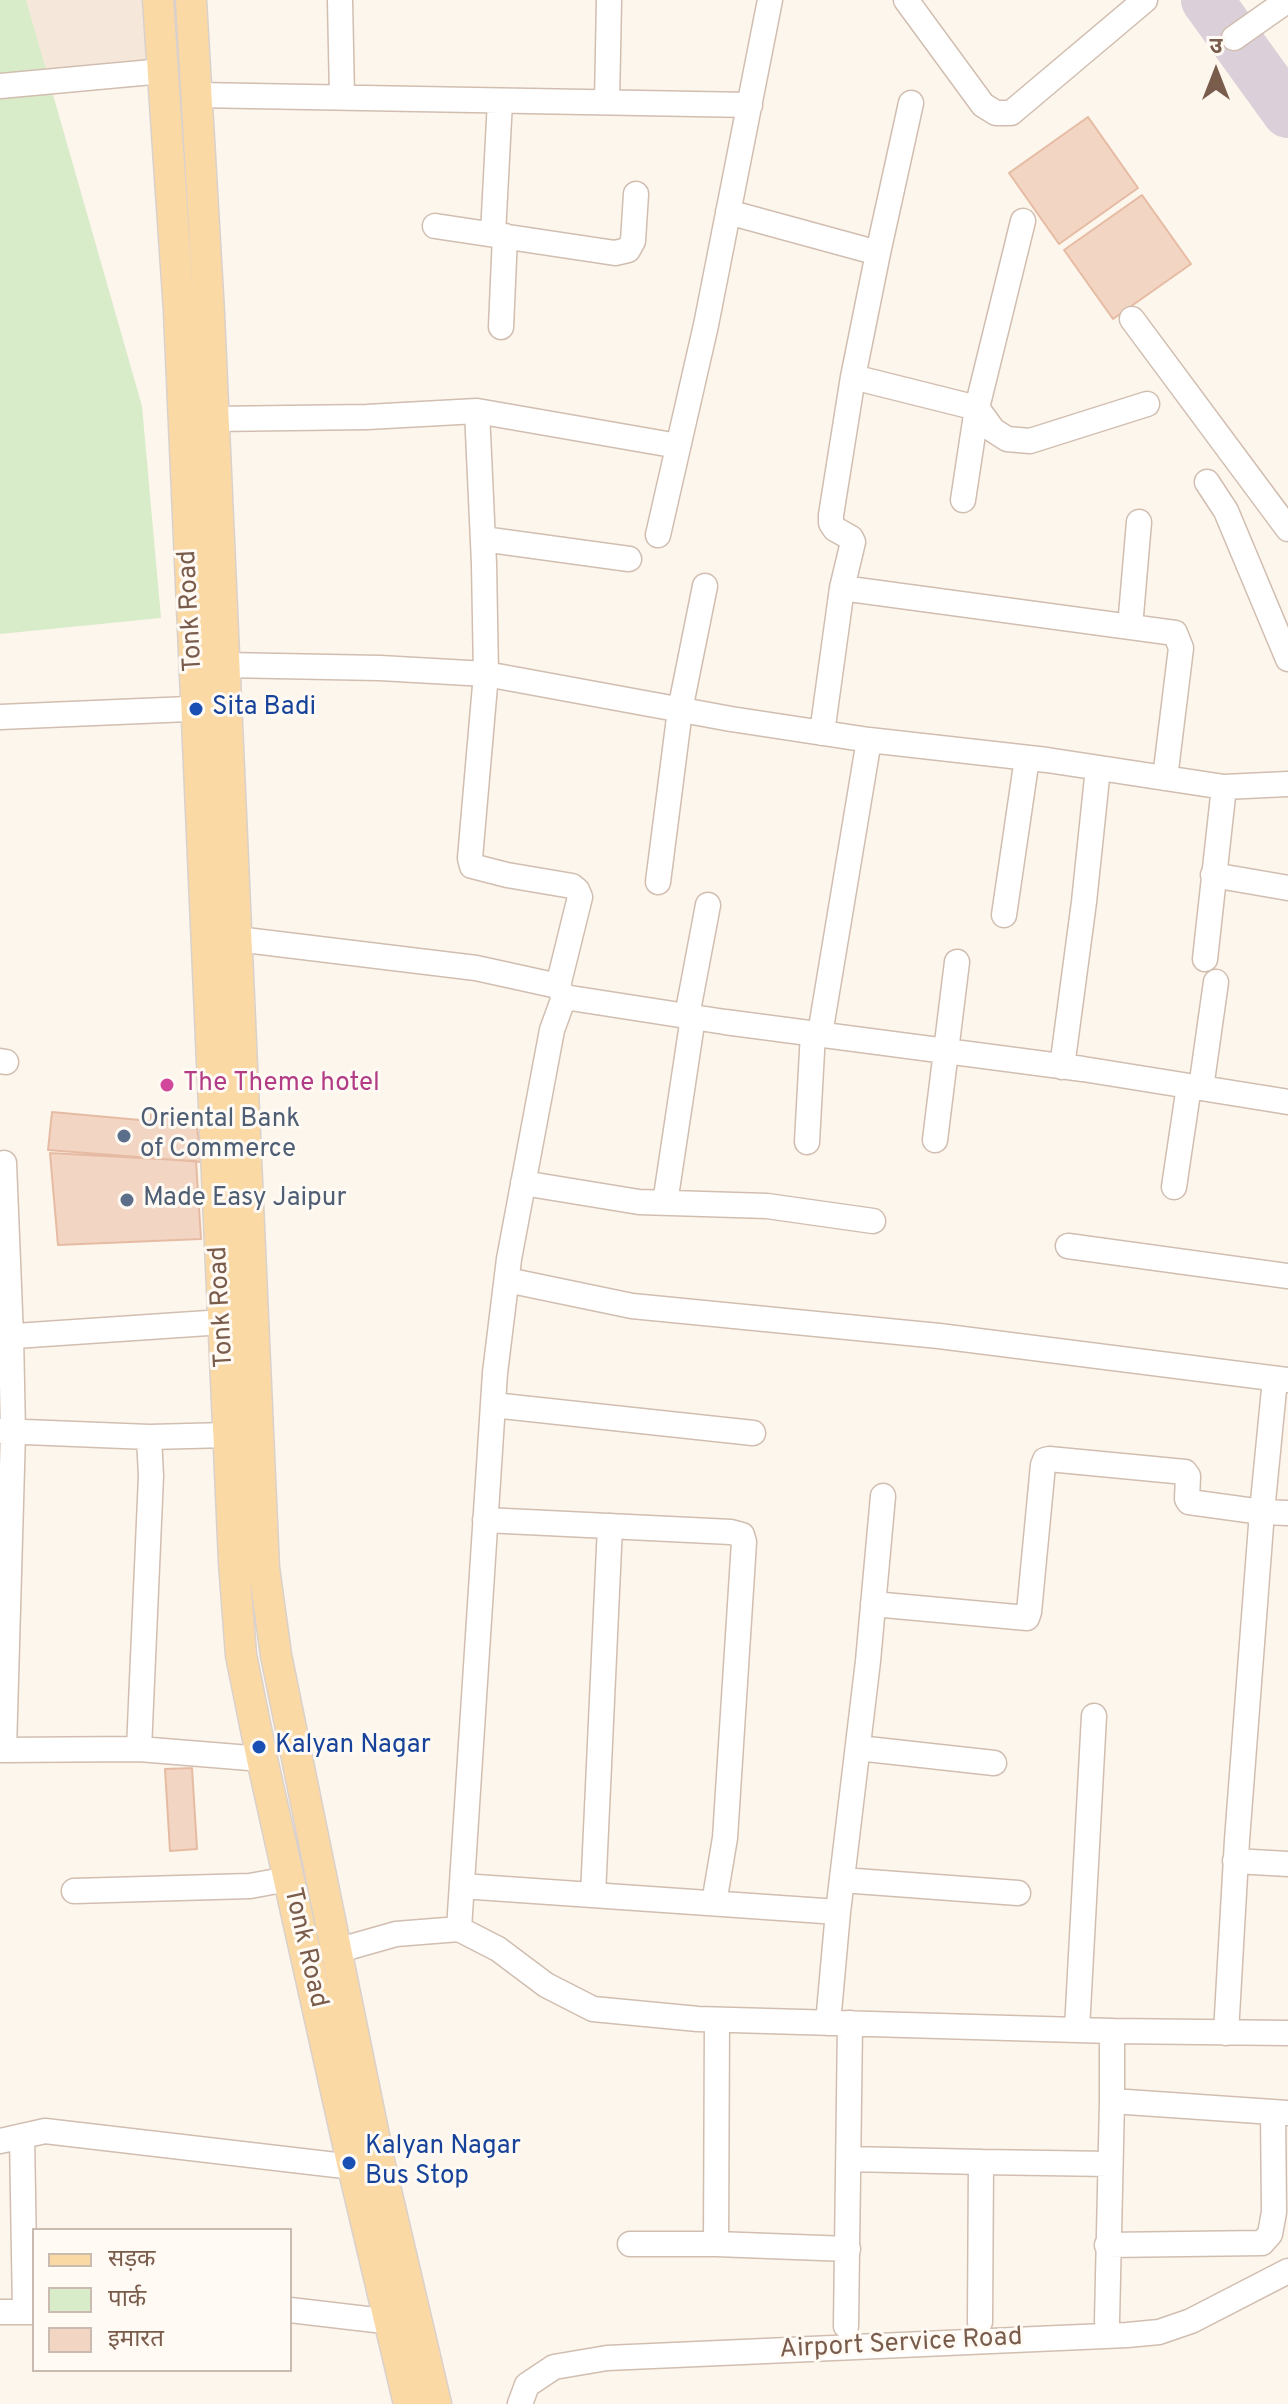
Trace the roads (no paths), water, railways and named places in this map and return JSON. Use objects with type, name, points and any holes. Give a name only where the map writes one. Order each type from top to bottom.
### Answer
[{"type":"main road","name":"Tonk Road","points":[[158,0],[179,311],[228,1435],[241,1655],[288,1879],[409,2404]]},
{"type":"main road","name":"Tonk Road","points":[[191,0],[214,419],[264,1568],[276,1655],[380,2165],[436,2404]]},
{"type":"street","points":[[340,0],[342,97]]},
{"type":"street","points":[[607,102],[609,0]]},
{"type":"street","points":[[658,535],[770,0]]},
{"type":"street","points":[[906,0],[983,105],[996,113],[1011,113],[1145,0]]},
{"type":"street","points":[[1234,38],[1288,0]]},
{"type":"street","points":[[0,86],[163,71]]},
{"type":"street","points":[[197,95],[750,105]]},
{"type":"street","points":[[500,101],[501,327]]},
{"type":"street","points":[[822,733],[842,588],[853,542],[835,529],[831,515],[853,377],[911,103]]},
{"type":"street","points":[[435,226],[615,253],[628,250],[633,241],[636,194]]},
{"type":"street","points":[[728,212],[878,253]]},
{"type":"street","points":[[963,500],[977,408],[1023,221]]},
{"type":"street","points":[[1132,319],[1288,529]]},
{"type":"street","points":[[853,377],[977,408],[993,430],[1007,439],[1030,441],[1147,404]]},
{"type":"street","points":[[214,419],[367,417],[477,411],[678,446]]},
{"type":"street","points":[[459,1929],[493,1405],[507,1280],[552,1030],[580,897],[572,886],[472,866],[470,858],[486,674],[477,411]]},
{"type":"street","points":[[1207,482],[1226,511],[1288,659]]},
{"type":"street","points":[[1130,627],[1139,522]]},
{"type":"street","points":[[483,539],[629,559]]},
{"type":"street","points":[[658,882],[680,710],[705,586]]},
{"type":"street","points":[[842,588],[1175,633],[1181,648],[1165,778]]},
{"type":"street","points":[[225,665],[486,674],[680,710],[869,740],[1027,758],[1224,787],[1288,784]]},
{"type":"street","points":[[0,717],[227,708]]},
{"type":"street","points":[[807,1142],[816,1034],[869,740]]},
{"type":"street","points":[[1004,915],[1027,758]]},
{"type":"street","points":[[1062,1067],[1098,768]]},
{"type":"street","points":[[1205,959],[1224,787]]},
{"type":"street","points":[[1213,875],[1288,888]]},
{"type":"street","points":[[665,1203],[708,905]]},
{"type":"street","points":[[237,939],[476,968],[561,991],[690,1016],[1062,1067],[1288,1102]]},
{"type":"street","points":[[935,1140],[957,962]]},
{"type":"street","points":[[1174,1187],[1216,982]]},
{"type":"street","points":[[4,1163],[6,1431],[2,1750],[139,1749],[262,1759]]},
{"type":"street","points":[[523,1183],[639,1202],[767,1206],[873,1221]]},
{"type":"street","points":[[1068,1246],[1288,1276]]},
{"type":"street","points":[[507,1280],[632,1306],[939,1336],[1281,1380],[1262,1512],[1235,1861],[1226,2033]]},
{"type":"street","points":[[6,1337],[223,1322]]},
{"type":"street","points":[[493,1405],[753,1433]]},
{"type":"street","points":[[6,1431],[149,1437],[228,1435]]},
{"type":"street","points":[[139,1749],[151,1476],[149,1437]]},
{"type":"street","points":[[873,1604],[1027,1618],[1043,1465],[1049,1459],[1185,1472],[1188,1476],[1189,1502],[1288,1513]]},
{"type":"street","points":[[846,2326],[849,2159],[839,2023],[838,1912],[883,1496]]},
{"type":"street","points":[[485,1520],[742,1535],[725,1838],[714,1903]]},
{"type":"street","points":[[593,1895],[610,1526]]},
{"type":"street","points":[[1077,2029],[1094,1716]]},
{"type":"street","points":[[858,1748],[994,1763]]},
{"type":"street","points":[[1235,1861],[1288,1864]]},
{"type":"street","points":[[74,1891],[250,1886],[288,1879]]},
{"type":"street","points":[[842,1880],[1018,1893]]},
{"type":"street","points":[[462,1886],[838,1912]]},
{"type":"street","points":[[336,1951],[396,1934],[459,1929],[498,1949],[546,1985],[593,2009],[717,2020],[1288,2033]]},
{"type":"street","points":[[716,2244],[717,2020]]},
{"type":"street","points":[[1107,2321],[1112,2031]]},
{"type":"street","points":[[1107,2245],[1262,2243],[1270,2234],[1274,2212],[1280,2112],[1112,2101]]},
{"type":"street","points":[[0,2312],[29,2312],[11,2139],[45,2131],[353,2167]]},
{"type":"street","points":[[849,2159],[1110,2164]]},
{"type":"street","points":[[980,2322],[981,2162]]},
{"type":"street","points":[[630,2244],[848,2249]]},
{"type":"street","name":"Airport Service Road","points":[[520,2404],[527,2385],[554,2367],[607,2358],[1159,2332],[1191,2321],[1288,2271]]},
{"type":"street","points":[[292,2310],[375,2320],[388,2317]]},
{"type":"place","name":"Sita Badi","points":[[196,709]]},
{"type":"place","name":"The Theme hotel","points":[[167,1085]]},
{"type":"place","name":"Oriental Bank of Commerce","points":[[124,1136]]},
{"type":"place","name":"Made Easy Jaipur","points":[[127,1200]]},
{"type":"place","name":"Kalyan Nagar","points":[[259,1747]]},
{"type":"place","name":"Kalyan Nagar Bus Stop","points":[[349,2163]]}]
